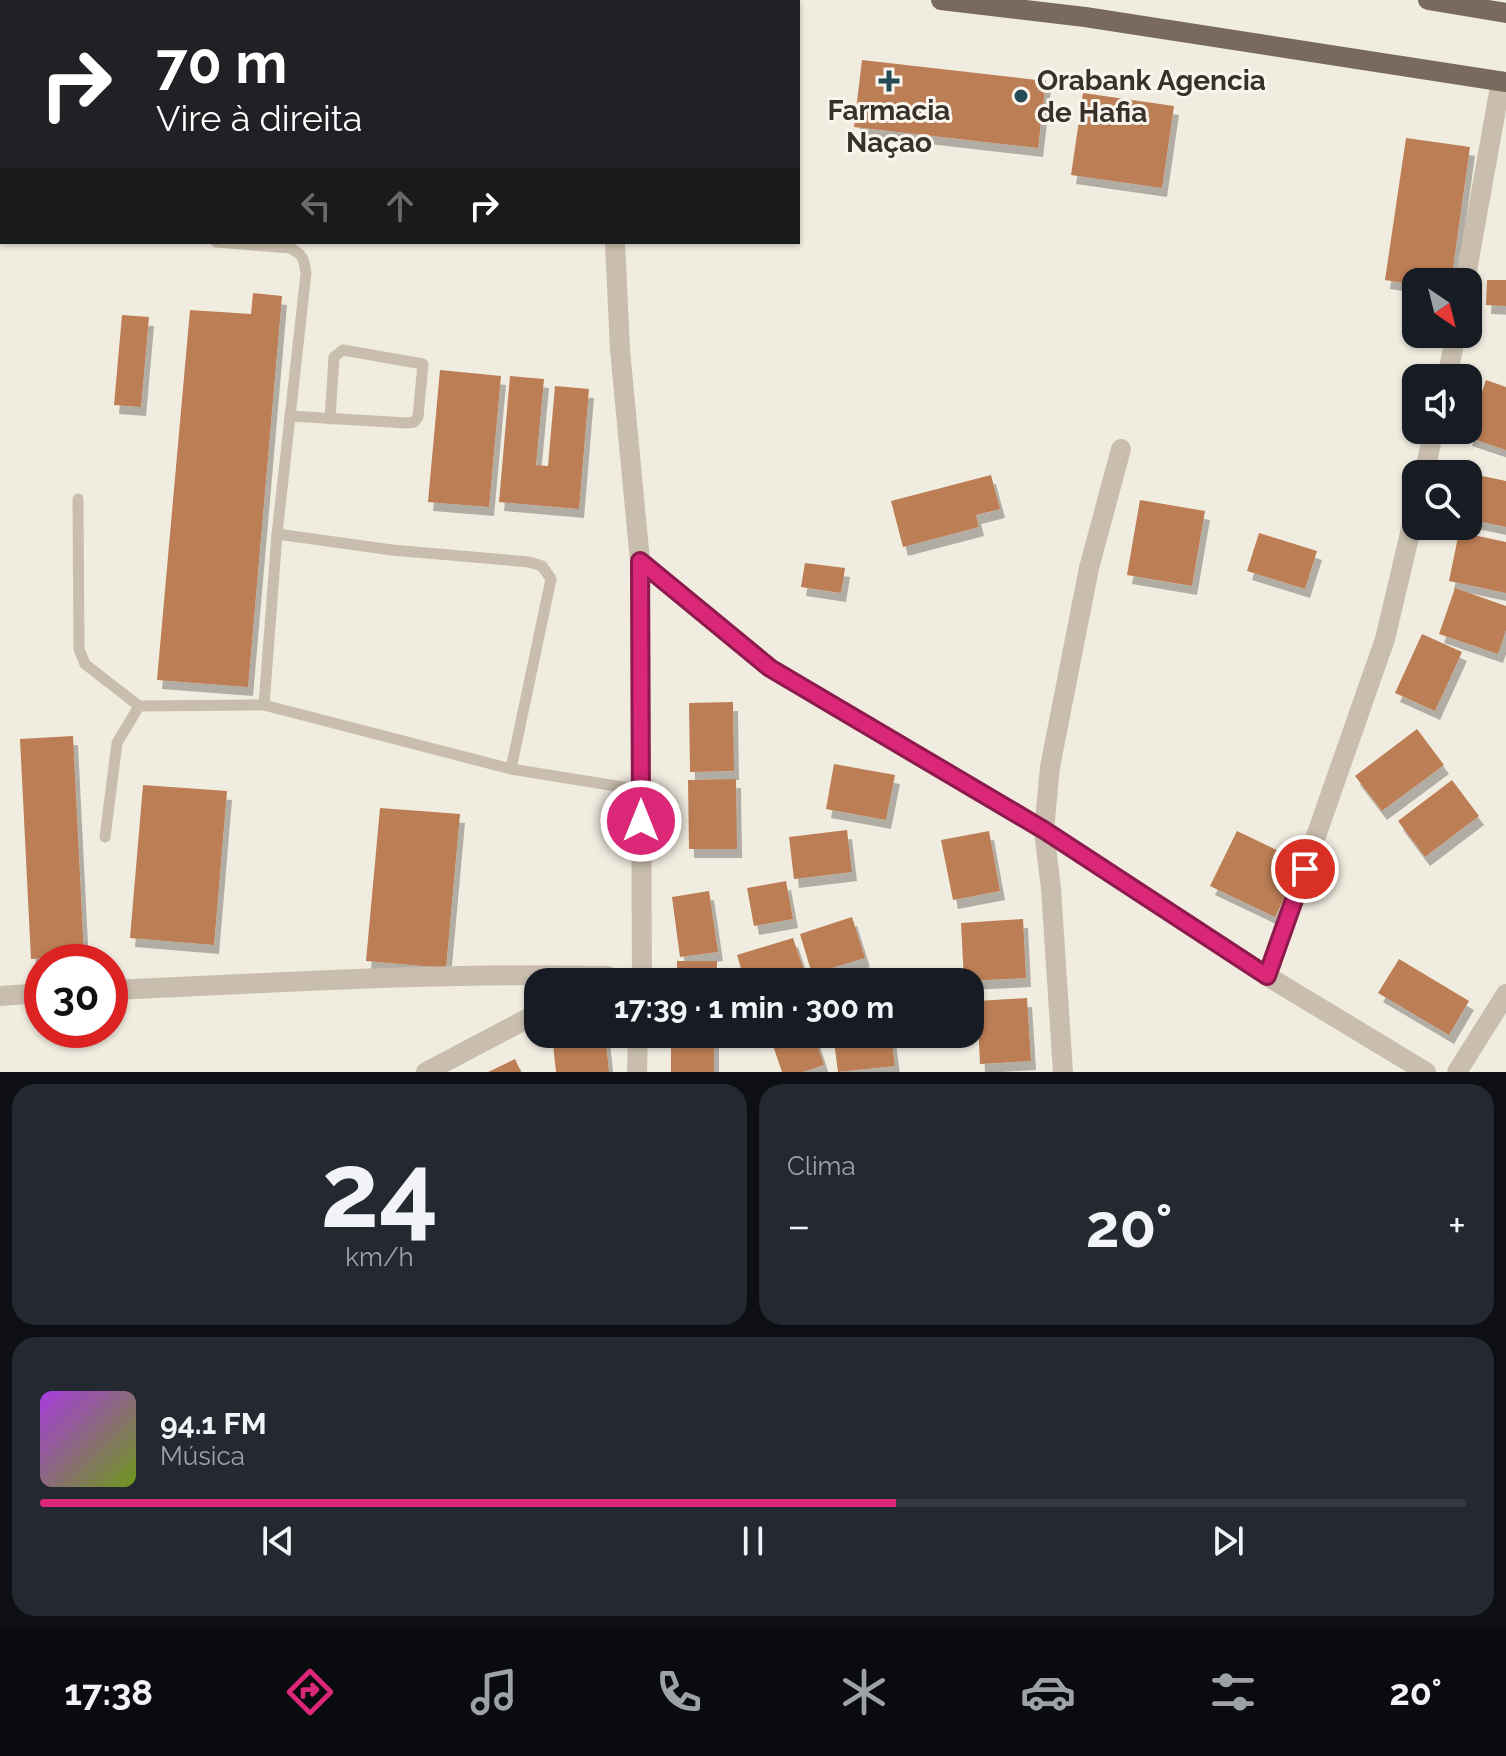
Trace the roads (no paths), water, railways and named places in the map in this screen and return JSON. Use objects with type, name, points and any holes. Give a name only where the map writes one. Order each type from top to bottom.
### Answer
[{"type":"main road","points":[[941,0],[1085,17],[1503,81]]},
{"type":"main road","points":[[1428,0],[1506,13]]},
{"type":"street","points":[[1468,268],[1503,81]]},
{"type":"street","points":[[615,244],[620,350],[640,561],[642,968]]},
{"type":"street","points":[[1063,1072],[1044,830],[1050,767],[1089,568],[1121,449]]},
{"type":"street","points":[[1267,976],[1385,639],[1408,540]]},
{"type":"street","points":[[640,561],[770,668],[1044,830],[1267,976],[1426,1072]]},
{"type":"street","points":[[128,989],[524,974]]},
{"type":"street","points":[[0,996],[24,994]]},
{"type":"street","points":[[1457,1072],[1506,994]]},
{"type":"street","points":[[426,1072],[524,1020]]},
{"type":"street","points":[[637,1072],[638,1048]]},
{"type":"lane","points":[[241,244],[290,248],[299,252],[304,259],[306,273],[277,534],[264,705]]},
{"type":"lane","points":[[290,416],[330,419],[414,422],[418,417],[423,364],[343,350],[338,352],[334,357],[330,419]]},
{"type":"lane","points":[[78,499],[79,649],[85,664],[139,706],[264,705],[511,769],[641,790]]},
{"type":"lane","points":[[277,534],[392,550],[529,562],[542,566],[551,579],[511,769]]},
{"type":"lane","points":[[105,837],[117,743],[139,706]]},
{"type":"place","name":"Farmacia Naçao","points":[[889,81]]},
{"type":"place","name":"Orabank Agencia de Hafia","points":[[1021,96]]}]
